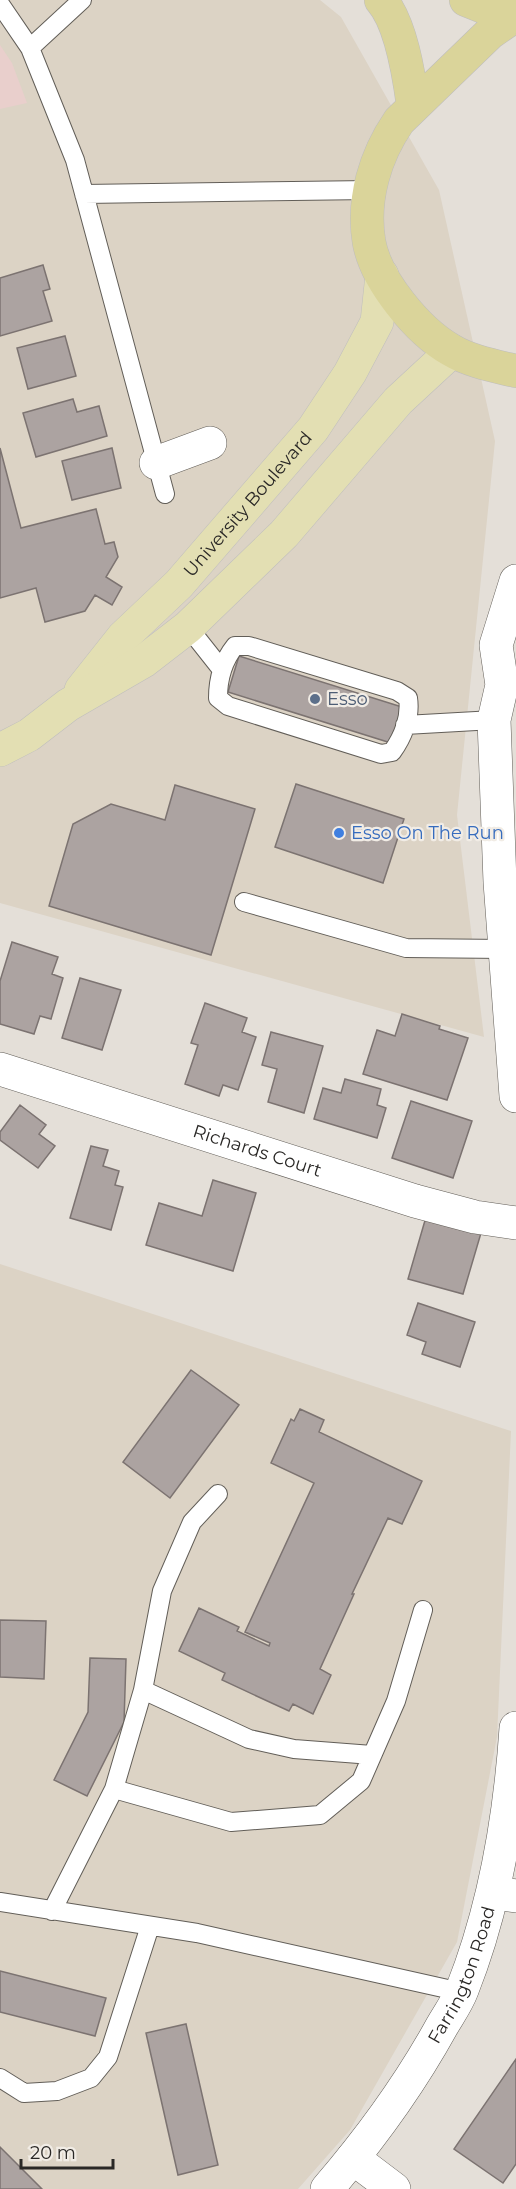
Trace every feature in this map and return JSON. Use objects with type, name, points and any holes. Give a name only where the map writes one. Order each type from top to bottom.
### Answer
[{"type":"highway","points":[[381,0],[387,8],[407,64],[413,105]]},
{"type":"highway","points":[[466,0],[514,17]]},
{"type":"highway","points":[[514,17],[490,33],[413,105],[388,136],[374,170],[367,210],[369,244],[382,275],[402,308],[431,336],[452,351],[516,371]]},
{"type":"main road","name":"University Boulevard","points":[[68,705],[123,637],[179,584],[313,429],[350,373],[377,321],[382,275]]},
{"type":"main road","name":"University Boulevard","points":[[0,750],[29,735],[68,705],[144,661],[188,627],[284,534],[398,401],[452,351]]},
{"type":"street","points":[[156,463],[210,443]]},
{"type":"street","points":[[516,581],[496,645],[509,676],[494,720],[508,881],[505,949],[516,1096]]},
{"type":"street","name":"Richards Court","points":[[0,1069],[415,1201],[475,1217],[516,1223]]},
{"type":"street","name":"Farrington Road","points":[[327,2189],[353,2158],[423,2062],[461,1992],[479,1941],[504,1894],[505,1832],[516,1728]]},
{"type":"street","points":[[353,2158],[394,2189]]},
{"type":"lane","points":[[30,48],[82,0]]},
{"type":"lane","points":[[0,4],[30,48],[75,160],[165,494]]},
{"type":"lane","points":[[84,194],[370,190]]},
{"type":"lane","points":[[188,627],[222,670]]},
{"type":"lane","points":[[235,646],[249,646],[397,691],[408,698],[410,710],[405,725],[400,742],[392,752],[381,754],[228,706],[218,698],[218,685],[226,657],[235,646]]},
{"type":"lane","points":[[405,725],[494,720]]},
{"type":"lane","points":[[244,902],[406,948],[505,949]]},
{"type":"lane","points":[[52,1911],[114,1789],[143,1690],[162,1591],[192,1522],[218,1494]]},
{"type":"lane","points":[[114,1789],[231,1822],[320,1815],[361,1781],[396,1701],[423,1610]]},
{"type":"lane","points":[[143,1690],[249,1739],[294,1749],[372,1755]]},
{"type":"lane","points":[[0,1902],[197,1933],[461,1992]]},
{"type":"lane","points":[[0,2078],[24,2092],[57,2091],[91,2078],[108,2057],[150,1926]]},
{"type":"shaded area","points":[[0,0],[320,0],[341,17],[439,190],[495,441],[457,815],[484,1037],[0,903]]},
{"type":"shaded area","points":[[0,45],[12,63],[27,103],[0,109]]},
{"type":"shaded area","points":[[0,1264],[511,1431],[497,1737],[457,1942],[350,2130],[298,2189],[0,2189]]},
{"type":"building","points":[[43,265],[50,289],[43,291],[52,321],[0,336],[0,278]]},
{"type":"building","points":[[65,336],[76,376],[28,389],[17,348]]},
{"type":"building","points":[[73,399],[77,412],[99,406],[107,436],[36,457],[23,413]]},
{"type":"building","points":[[0,448],[21,528],[96,509],[105,544],[114,542],[118,557],[106,577],[122,587],[112,605],[95,595],[85,611],[45,622],[36,588],[0,598]]},
{"type":"building","points":[[112,448],[121,488],[72,500],[62,461]]},
{"type":"building","name":"Esso","points":[[239,656],[402,707],[391,743],[228,692]]},
{"type":"building","name":"Esso On The Run","points":[[296,784],[404,819],[383,883],[275,847]]},
{"type":"building","points":[[175,785],[255,809],[211,955],[49,906],[73,824],[111,804],[165,820]]},
{"type":"building","points":[[12,942],[58,957],[52,974],[63,978],[51,1019],[40,1016],[34,1034],[0,1024],[0,981]]},
{"type":"building","points":[[80,978],[121,990],[102,1050],[62,1038]]},
{"type":"building","points":[[205,1003],[247,1018],[242,1032],[256,1037],[238,1090],[223,1085],[219,1096],[185,1084],[198,1045],[191,1043]]},
{"type":"building","points":[[402,1014],[468,1038],[447,1100],[363,1074],[377,1030],[395,1036]]},
{"type":"building","points":[[271,1032],[323,1046],[304,1113],[268,1102],[277,1069],[262,1065]]},
{"type":"building","points":[[345,1079],[381,1089],[377,1105],[386,1108],[377,1138],[314,1119],[323,1088],[341,1093]]},
{"type":"building","points":[[411,1101],[472,1121],[453,1178],[392,1158]]},
{"type":"building","points":[[20,1105],[46,1125],[39,1134],[55,1146],[38,1168],[0,1140],[0,1132]]},
{"type":"building","points":[[91,1146],[108,1150],[103,1166],[119,1171],[115,1185],[123,1187],[111,1230],[70,1218]]},
{"type":"building","points":[[213,1180],[256,1193],[233,1271],[146,1245],[159,1203],[202,1216]]},
{"type":"building","points":[[426,1217],[481,1233],[463,1294],[408,1279]]},
{"type":"building","points":[[418,1303],[475,1322],[460,1367],[422,1354],[426,1342],[407,1335]]},
{"type":"building","points":[[191,1370],[239,1405],[170,1498],[123,1462]]},
{"type":"building","points":[[300,1409],[324,1420],[319,1432],[422,1481],[402,1524],[388,1518],[352,1594],[354,1594],[320,1669],[331,1675],[313,1714],[293,1704],[289,1711],[222,1680],[225,1673],[179,1651],[199,1608],[239,1627],[237,1631],[269,1646],[270,1643],[245,1632],[314,1483],[271,1463],[291,1419],[294,1421]]},
{"type":"building","points":[[0,1620],[46,1621],[44,1679],[0,1677]]},
{"type":"building","points":[[90,1658],[126,1659],[124,1722],[87,1796],[54,1780],[88,1712]]},
{"type":"building","points":[[0,1971],[106,1998],[95,2036],[0,2012]]},
{"type":"building","points":[[186,2024],[218,2165],[178,2175],[146,2033]]},
{"type":"building","points":[[516,2059],[516,2164],[503,2183],[454,2149]]},
{"type":"building","points":[[0,2147],[42,2189],[0,2189]]},
{"type":"place","name":"Esso","points":[[315,699]]},
{"type":"place","name":"Esso On The Run","points":[[339,833]]}]
